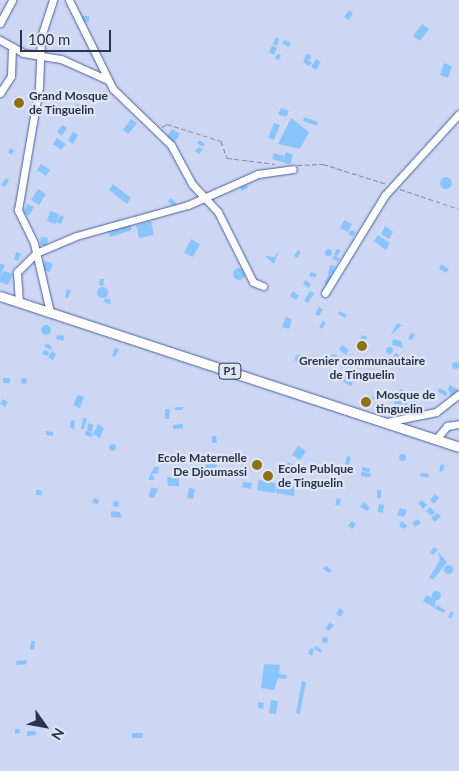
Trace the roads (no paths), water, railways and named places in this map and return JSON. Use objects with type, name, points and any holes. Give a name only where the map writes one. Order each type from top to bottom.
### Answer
[{"type":"main road","name":"P1","points":[[0,296],[438,438],[459,447]]},
{"type":"street","points":[[0,23],[12,0]]},
{"type":"street","points":[[50,312],[36,253],[18,210],[39,87],[38,56],[52,0]]},
{"type":"street","points":[[69,0],[109,80],[132,111],[158,131],[206,199],[218,212],[253,282],[263,286]]},
{"type":"street","points":[[0,40],[12,47],[38,56],[77,65],[109,80]]},
{"type":"street","points":[[0,93],[11,76],[12,47]]},
{"type":"street","points":[[325,293],[393,187],[459,114]]},
{"type":"street","points":[[19,302],[17,272],[36,253],[76,236],[206,199],[258,174],[293,169]]},
{"type":"street","points":[[387,422],[436,412],[459,394]]},
{"type":"street","points":[[438,438],[447,426],[459,424]]},
{"type":"place","name":"Grand Mosque de Tinguelin","points":[[19,103]]},
{"type":"place","name":"Grenier communautaire de Tinguelin","points":[[362,346]]},
{"type":"place","name":"Mosque de tinguelin","points":[[366,402]]},
{"type":"place","name":"Ecole Maternelle De Djoumassi","points":[[257,465]]},
{"type":"place","name":"Ecole Publque de Tinguelin","points":[[268,476]]}]
